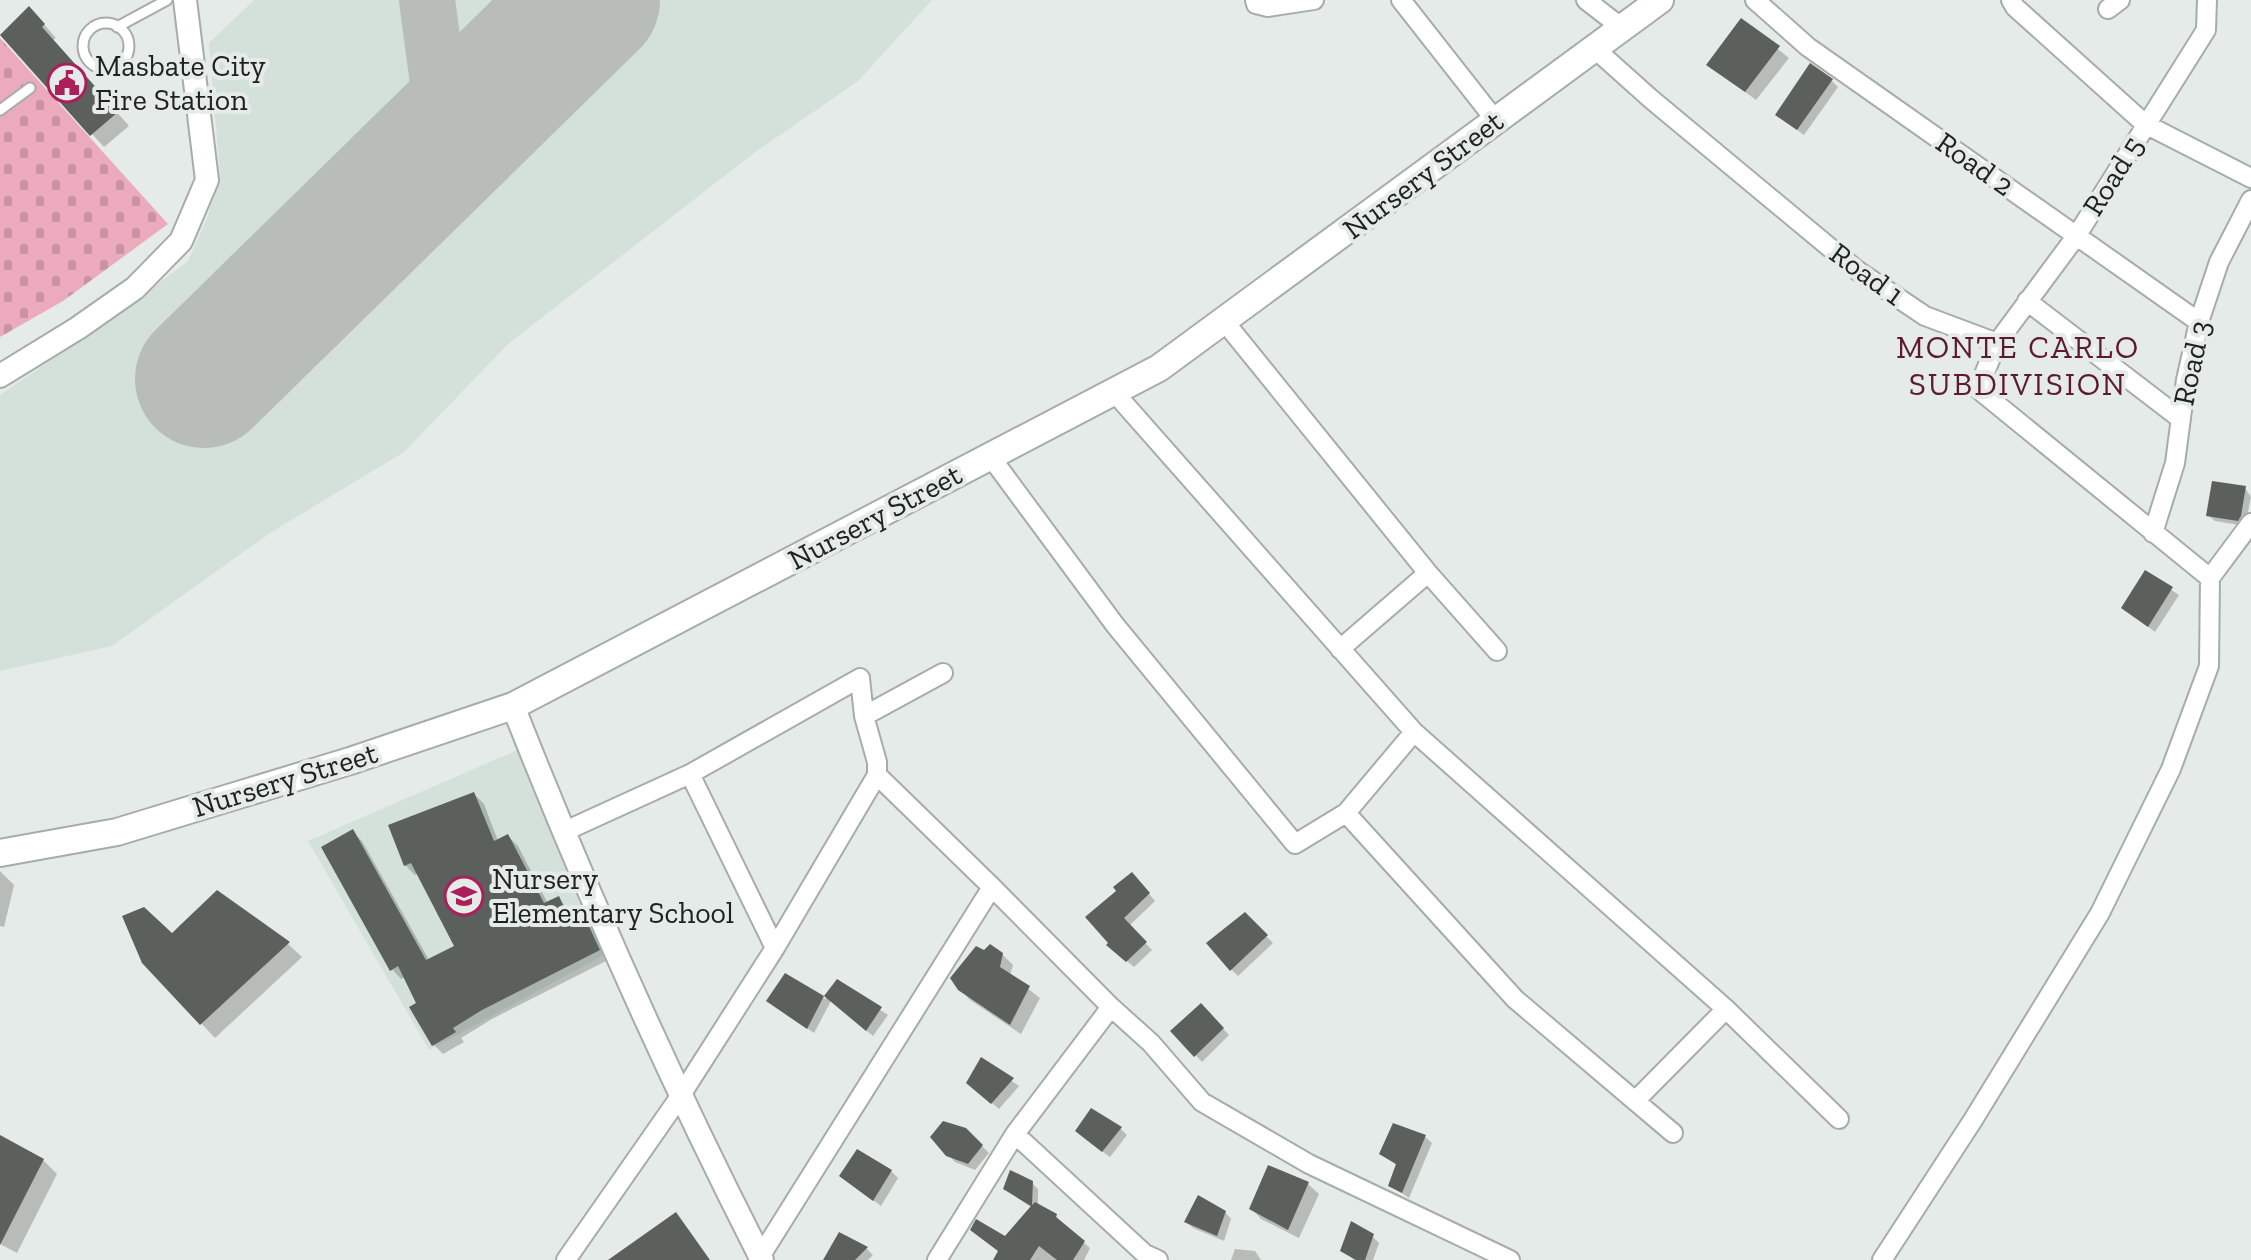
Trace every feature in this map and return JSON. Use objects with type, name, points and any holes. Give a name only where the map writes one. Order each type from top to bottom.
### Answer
[{"type":"main road","name":"Nursery Street","points":[[0,853],[117,832],[350,761],[513,706],[1159,368],[1660,0]]},
{"type":"street","points":[[0,376],[135,288],[181,241],[207,180],[185,0]]},
{"type":"street","points":[[1255,0],[1256,4],[1268,7],[1314,0]]},
{"type":"street","points":[[1401,0],[1496,121]]},
{"type":"street","points":[[1586,0],[1622,28]]},
{"type":"street","name":"Road 2","points":[[1755,0],[1808,47],[2199,322]]},
{"type":"street","points":[[2011,0],[2015,7],[2145,124],[2251,178]]},
{"type":"street","name":"Road 5","points":[[1997,343],[2077,235],[2206,30],[2207,0]]},
{"type":"street","name":"Road 1","points":[[1594,48],[1858,271],[1925,316],[1997,343]]},
{"type":"street","name":"Road 3","points":[[2153,533],[2175,463],[2186,380],[2199,322],[2219,262],[2251,200]]},
{"type":"street","points":[[2027,301],[2181,419]]},
{"type":"street","points":[[1224,321],[1428,573],[1497,651]]},
{"type":"street","points":[[1997,343],[1978,389],[2210,578]]},
{"type":"street","points":[[1114,392],[1414,732],[1726,1009],[1839,1119]]},
{"type":"street","points":[[990,456],[1115,625],[1295,844],[1346,813],[1414,732]]},
{"type":"street","points":[[1882,1260],[1973,1120],[2100,913],[2171,769],[2209,666],[2210,578],[2251,523]]},
{"type":"street","points":[[1340,649],[1428,573]]},
{"type":"street","points":[[864,716],[943,673]]},
{"type":"street","points":[[563,832],[690,774],[860,678],[864,716],[877,762],[877,775],[775,948],[681,1095],[566,1260]]},
{"type":"street","points":[[513,706],[563,832],[701,1141],[760,1259]]},
{"type":"street","points":[[690,774],[775,948]]},
{"type":"street","points":[[877,775],[1151,1043],[1202,1102],[1309,1164],[1510,1260]]},
{"type":"street","points":[[1346,813],[1515,999],[1673,1133]]},
{"type":"street","points":[[760,1259],[992,887]]},
{"type":"street","points":[[937,1260],[1015,1134],[1111,1007]]},
{"type":"street","points":[[1635,1101],[1726,1009]]},
{"type":"street","points":[[1015,1134],[1145,1254],[1158,1260]]},
{"type":"lane","points":[[117,27],[128,41],[125,58],[111,69],[91,64],[83,44],[89,31],[101,24],[117,27],[167,0]]},
{"type":"lane","points":[[0,110],[30,88]]},
{"type":"shaded area","points":[[254,0],[932,0],[858,81],[754,153],[508,344],[404,452],[270,533],[112,646],[0,671],[0,395],[124,310],[188,261],[207,218],[220,175],[209,43]]},
{"type":"shaded area","name":"Nursery Elementary School","points":[[522,748],[611,951],[429,1050],[308,841]]},
{"type":"green space","points":[[0,38],[168,224],[63,301],[0,337]]},
{"type":"building","name":"Masbate City Fire Station","points":[[29,6],[45,24],[42,27],[118,112],[90,136],[0,35]]},
{"type":"building","points":[[1741,18],[1780,46],[1745,92],[1706,65]]},
{"type":"building","points":[[1810,63],[1833,79],[1797,130],[1775,115]]},
{"type":"building","points":[[2212,481],[2246,486],[2238,521],[2206,516]]},
{"type":"building","points":[[2145,570],[2173,587],[2148,627],[2121,608]]},
{"type":"building","name":"Nursery Elementary School","points":[[474,792],[494,841],[508,834],[544,903],[559,896],[573,927],[586,920],[600,950],[482,1010],[453,1028],[456,1032],[432,1046],[409,1007],[416,1003],[398,966],[390,971],[321,847],[353,829],[426,960],[454,946],[411,863],[404,866],[388,825]]},
{"type":"building","points":[[1132,872],[1150,893],[1124,918],[1147,942],[1126,962],[1106,945],[1108,943],[1085,917],[1116,891],[1113,887]]},
{"type":"building","points":[[217,890],[290,942],[200,1025],[142,963],[122,916],[144,907],[172,933]]},
{"type":"building","points":[[1245,912],[1268,935],[1230,971],[1206,943]]},
{"type":"building","points":[[990,944],[1003,953],[1000,967],[1030,986],[1010,1025],[958,990],[950,978],[976,946],[984,950]]},
{"type":"building","points":[[785,973],[824,996],[807,1029],[766,1001]]},
{"type":"building","points":[[837,979],[882,1007],[866,1031],[824,996]]},
{"type":"building","points":[[1201,1003],[1224,1028],[1194,1057],[1170,1031]]},
{"type":"building","points":[[981,1057],[1014,1078],[991,1104],[966,1083]]},
{"type":"building","points":[[1091,1108],[1122,1127],[1102,1152],[1075,1131]]},
{"type":"building","points":[[943,1121],[966,1128],[983,1145],[968,1164],[946,1156],[930,1137]]},
{"type":"building","points":[[1393,1123],[1426,1135],[1402,1193],[1388,1186],[1396,1164],[1379,1154]]},
{"type":"building","points":[[0,1135],[44,1159],[0,1245]]},
{"type":"building","points":[[857,1149],[892,1170],[873,1201],[839,1176]]},
{"type":"building","points":[[1268,1165],[1309,1182],[1288,1230],[1249,1209]]},
{"type":"building","points":[[1010,1170],[1033,1181],[1032,1205],[1035,1202],[1057,1214],[1056,1217],[1085,1241],[1073,1260],[1057,1260],[1039,1246],[1030,1260],[993,1260],[998,1251],[970,1230],[976,1219],[1005,1236],[1031,1206],[1003,1189]]},
{"type":"building","points":[[1198,1195],[1226,1211],[1217,1236],[1184,1222]]},
{"type":"building","points":[[676,1212],[710,1260],[608,1260]]},
{"type":"building","points":[[1351,1221],[1374,1234],[1365,1260],[1356,1260],[1340,1251]]},
{"type":"building","points":[[839,1232],[868,1247],[855,1260],[823,1260]]},
{"type":"taxiway","points":[[427,0],[438,83],[455,96],[488,100]]},
{"type":"taxiway","points":[[434,154],[438,83]]},
{"type":"runway","points":[[204,379],[591,0]]},
{"type":"place","name":"Masbate City Fire Station","points":[[67,83]]},
{"type":"place","name":"Nursery Elementary School","points":[[464,896]]},
{"type":"district","name":"MONTE CARLO SUBDIVISION","points":[[2018,366]]}]
